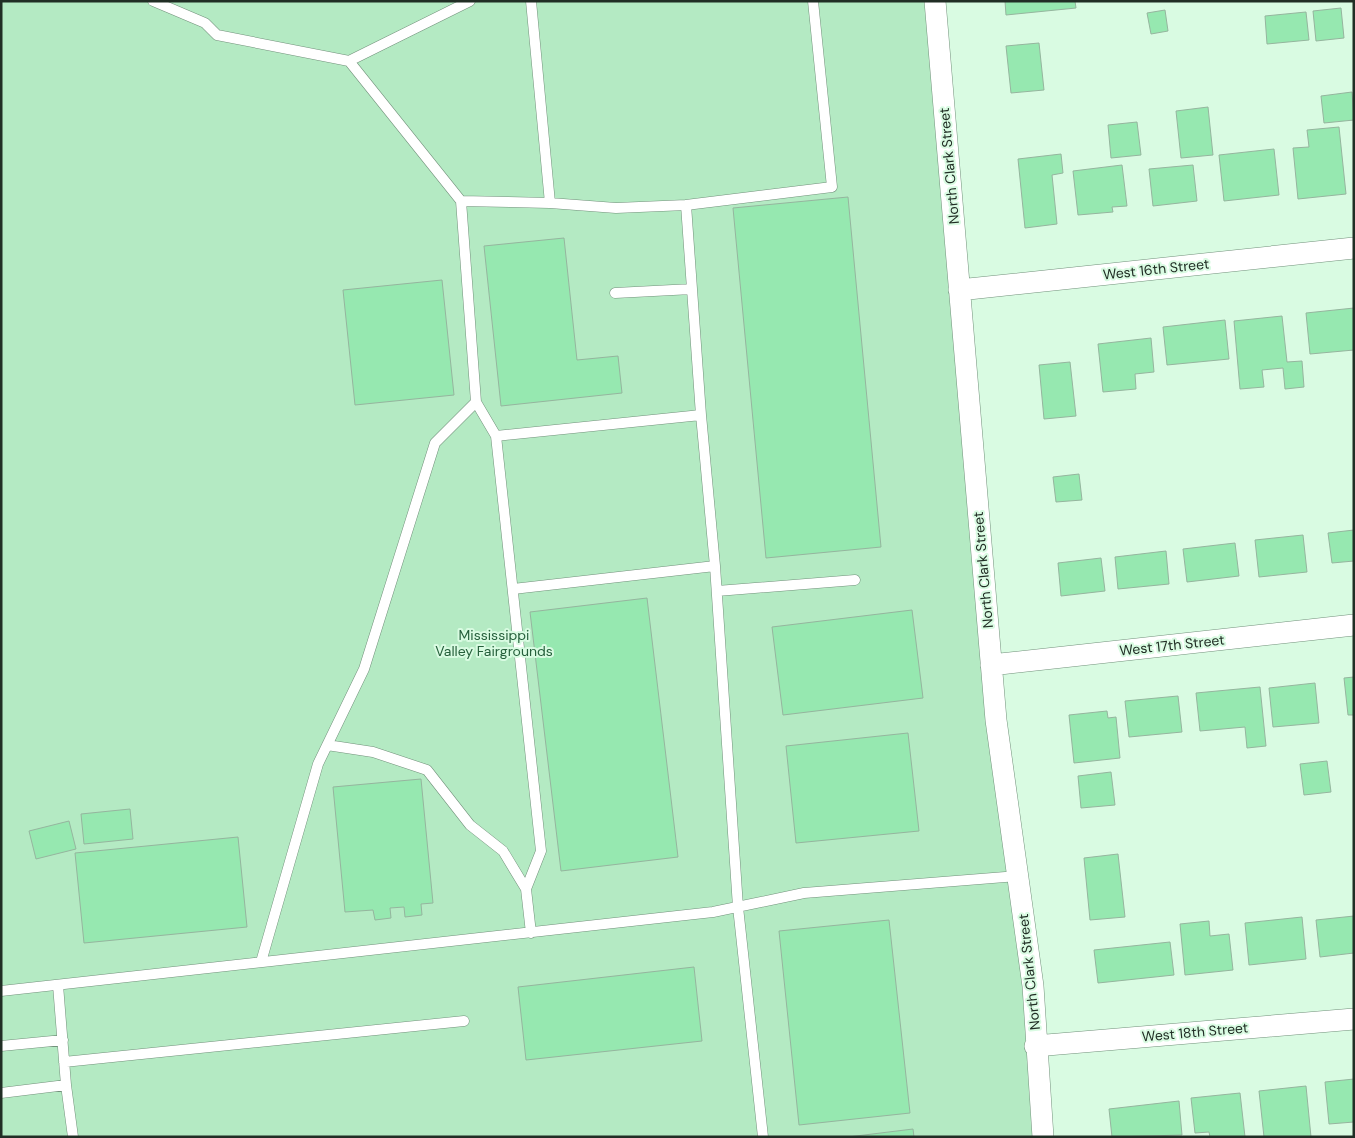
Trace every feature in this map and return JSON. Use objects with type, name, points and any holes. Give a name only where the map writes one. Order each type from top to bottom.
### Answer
[{"type":"street","name":"North Clark Street","points":[[935,1],[996,720],[1033,986],[1035,1046],[1043,1137]]},
{"type":"street","name":"West 16th Street","points":[[959,290],[1354,248]]},
{"type":"street","name":"West 17th Street","points":[[991,666],[1354,625]]},
{"type":"street","name":"West 18th Street","points":[[1035,1046],[1354,1019]]},
{"type":"lane","points":[[153,1],[205,23],[217,34],[349,61],[470,1]]},
{"type":"lane","points":[[530,1],[550,203]]},
{"type":"lane","points":[[461,201],[550,203],[616,208],[686,204],[832,187],[812,1]]},
{"type":"lane","points":[[349,61],[461,201],[476,402],[496,436],[541,851],[526,889]]},
{"type":"lane","points":[[686,204],[701,415],[715,566],[738,907],[763,1137]]},
{"type":"lane","points":[[616,293],[692,289]]},
{"type":"lane","points":[[261,962],[318,764],[364,669],[435,443],[476,402]]},
{"type":"lane","points":[[496,436],[701,415]]},
{"type":"lane","points":[[513,589],[715,566]]},
{"type":"lane","points":[[716,591],[855,580]]},
{"type":"lane","points":[[327,746],[372,752],[427,770],[470,824],[503,851],[526,889],[531,933]]},
{"type":"lane","points":[[1,991],[713,912],[804,892],[1018,876]]},
{"type":"lane","points":[[58,985],[66,1085],[74,1137]]},
{"type":"lane","points":[[64,1062],[464,1021]]},
{"type":"lane","points":[[1,1046],[63,1040]]},
{"type":"lane","points":[[1,1093],[66,1085]]},
{"type":"green space","name":"Mississippi Valley Fairgrounds","points":[[1,1],[935,1],[1043,1137],[1,1137]]},
{"type":"building","points":[[1005,1],[1075,1],[1076,8],[1006,15]]},
{"type":"building","points":[[1341,8],[1344,38],[1316,41],[1313,11]]},
{"type":"building","points":[[1165,10],[1168,31],[1151,34],[1147,13]]},
{"type":"building","points":[[1306,12],[1309,40],[1267,44],[1265,16]]},
{"type":"building","points":[[1039,43],[1044,90],[1011,93],[1006,46]]},
{"type":"building","points":[[1352,92],[1354,120],[1324,123],[1321,96]]},
{"type":"building","points":[[1208,107],[1213,155],[1181,158],[1176,111]]},
{"type":"building","points":[[1137,122],[1141,155],[1111,158],[1108,125]]},
{"type":"building","points":[[1339,127],[1346,194],[1298,199],[1293,148],[1309,147],[1307,130]]},
{"type":"building","points":[[1274,149],[1279,195],[1224,201],[1219,155]]},
{"type":"building","points":[[1061,154],[1063,173],[1052,175],[1057,224],[1025,228],[1018,159]]},
{"type":"building","points":[[1122,165],[1127,206],[1112,207],[1113,212],[1078,215],[1073,171]]},
{"type":"building","points":[[1193,165],[1197,201],[1153,206],[1149,169]]},
{"type":"building","points":[[848,197],[881,547],[766,558],[733,208]]},
{"type":"building","points":[[564,238],[577,360],[618,356],[622,393],[501,406],[484,246]]},
{"type":"building","points":[[442,280],[454,395],[355,405],[343,290]]},
{"type":"building","points":[[1354,308],[1354,350],[1310,354],[1306,313]]},
{"type":"building","points":[[1282,316],[1287,362],[1302,361],[1304,387],[1285,389],[1283,368],[1262,370],[1264,387],[1240,389],[1234,321]]},
{"type":"building","points":[[1225,320],[1229,359],[1167,365],[1163,327]]},
{"type":"building","points":[[1151,338],[1154,372],[1135,374],[1136,389],[1103,392],[1098,344]]},
{"type":"building","points":[[1070,362],[1076,416],[1044,419],[1039,365]]},
{"type":"building","points":[[1079,474],[1082,500],[1056,502],[1053,477]]},
{"type":"building","points":[[1354,530],[1354,561],[1332,563],[1328,533]]},
{"type":"building","points":[[1303,535],[1307,572],[1259,577],[1255,540]]},
{"type":"building","points":[[1235,543],[1239,576],[1187,582],[1183,549]]},
{"type":"building","points":[[1166,551],[1169,584],[1118,589],[1115,557]]},
{"type":"building","points":[[1101,558],[1105,591],[1061,596],[1058,563]]},
{"type":"building","points":[[647,598],[678,857],[561,871],[530,612]]},
{"type":"building","points":[[912,610],[923,698],[783,715],[772,627]]},
{"type":"building","points":[[1354,677],[1354,715],[1348,715],[1344,678]]},
{"type":"building","points":[[1315,683],[1319,723],[1273,727],[1269,688]]},
{"type":"building","points":[[1260,687],[1266,746],[1247,748],[1245,727],[1200,731],[1196,693]]},
{"type":"building","points":[[1178,696],[1182,732],[1129,737],[1125,701]]},
{"type":"building","points":[[1107,711],[1108,718],[1116,717],[1120,758],[1074,763],[1069,715]]},
{"type":"building","points":[[908,733],[919,831],[796,843],[786,746]]},
{"type":"building","points":[[1327,761],[1331,792],[1304,795],[1300,764]]},
{"type":"building","points":[[1111,772],[1115,805],[1081,808],[1078,776]]},
{"type":"building","points":[[421,779],[433,903],[421,904],[422,915],[405,917],[404,907],[390,908],[391,918],[375,920],[373,910],[345,912],[333,787]]},
{"type":"building","points":[[130,809],[133,839],[84,844],[81,814]]},
{"type":"building","points":[[69,821],[76,849],[36,859],[29,831]]},
{"type":"building","points":[[238,837],[247,927],[84,943],[75,853]]},
{"type":"building","points":[[1118,854],[1125,917],[1090,920],[1084,858]]},
{"type":"building","points":[[1354,916],[1354,953],[1320,957],[1316,920]]},
{"type":"building","points":[[1302,917],[1306,959],[1249,965],[1245,923]]},
{"type":"building","points":[[889,920],[910,1113],[799,1125],[779,931]]},
{"type":"building","points":[[1209,921],[1210,936],[1229,934],[1233,970],[1185,975],[1180,924]]},
{"type":"building","points":[[1170,942],[1174,975],[1098,983],[1094,950]]},
{"type":"building","points":[[694,967],[702,1041],[526,1060],[518,987]]},
{"type":"building","points":[[1354,1079],[1354,1122],[1329,1124],[1325,1082]]},
{"type":"building","points":[[1306,1086],[1311,1137],[1264,1137],[1259,1091]]},
{"type":"building","points":[[1240,1093],[1245,1137],[1210,1137],[1209,1132],[1195,1133],[1191,1098]]},
{"type":"building","points":[[1179,1101],[1182,1135],[1112,1137],[1109,1109]]},
{"type":"building","points":[[913,1129],[914,1137],[848,1137]]}]
